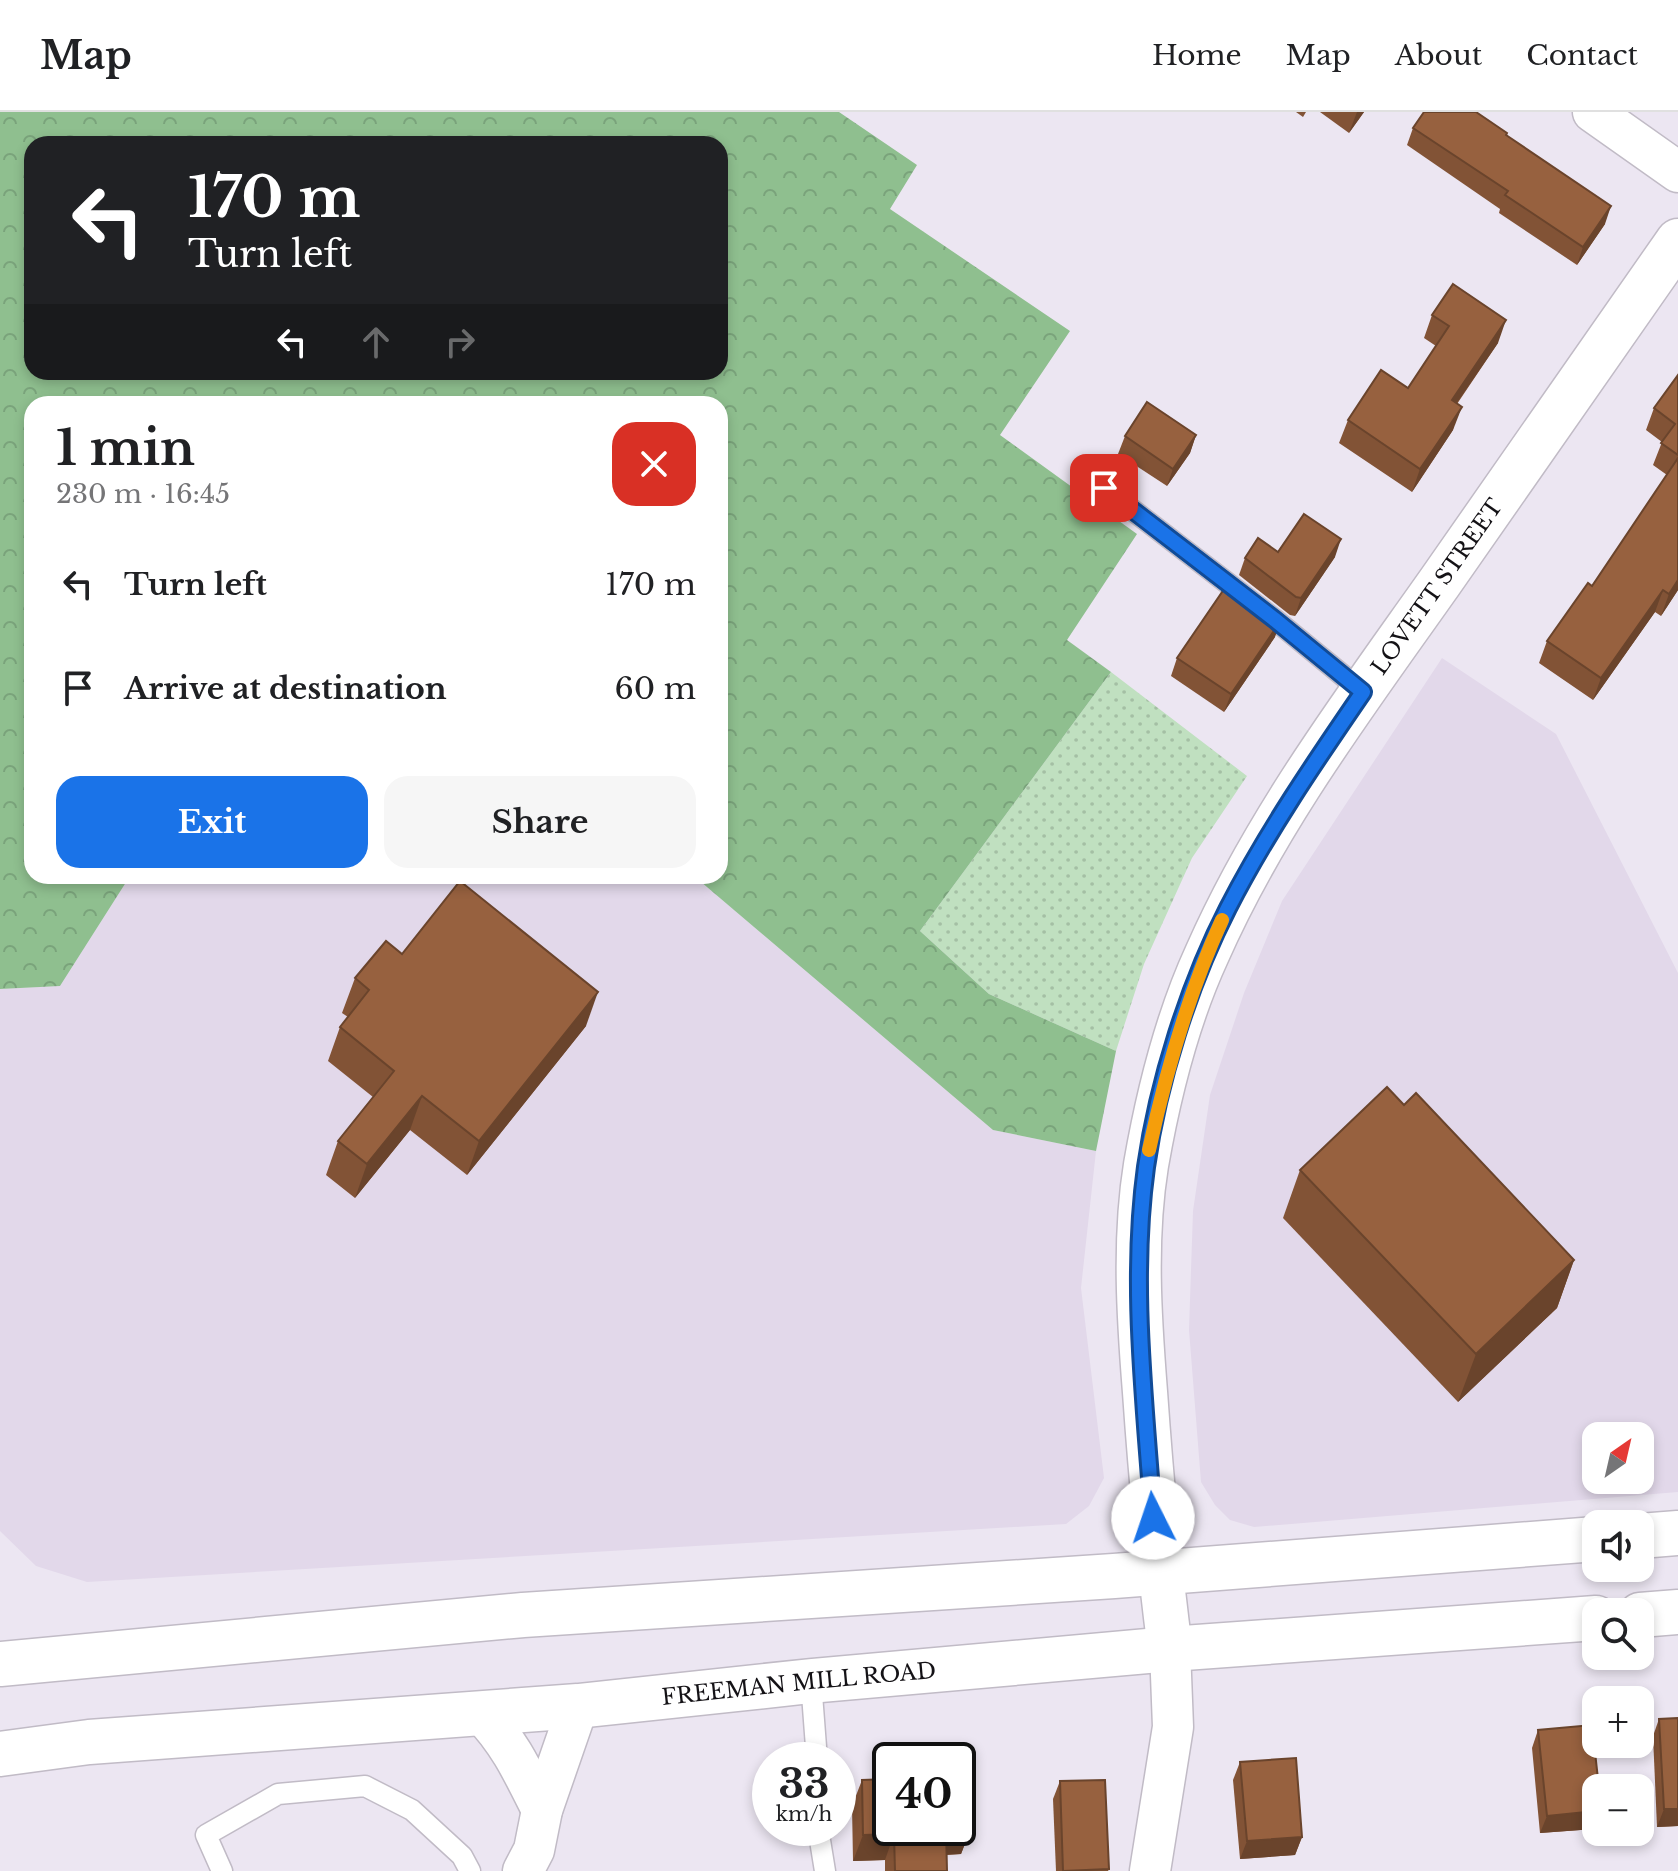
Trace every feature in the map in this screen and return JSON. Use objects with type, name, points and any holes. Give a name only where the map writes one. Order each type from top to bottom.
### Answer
[{"type":"main road","name":"LOVETT STREET","points":[[1170,1649],[1153,1518],[1139,1291],[1146,1166],[1177,1037],[1204,958],[1275,824],[1363,692],[1678,241]]},
{"type":"main road","points":[[1654,1535],[1678,1533]]},
{"type":"main road","points":[[0,1664],[523,1615],[1582,1540]]},
{"type":"main road","points":[[1654,1614],[1678,1612]]},
{"type":"main road","name":"FREEMAN MILL ROAD","points":[[0,1754],[89,1742],[578,1706],[811,1681],[1170,1649],[1582,1619]]},
{"type":"street","points":[[1593,112],[1678,172]]},
{"type":"street","points":[[1150,1871],[1173,1727],[1170,1649]]},
{"type":"street","points":[[523,1871],[534,1850],[542,1810],[578,1706]]},
{"type":"street","points":[[481,1713],[501,1733],[542,1810]]},
{"type":"lane","points":[[1104,488],[1363,692]]},
{"type":"lane","points":[[811,1681],[816,1742]]},
{"type":"lane","points":[[222,1871],[206,1835],[278,1794],[365,1786],[412,1810],[462,1856],[470,1871]]},
{"type":"lane","points":[[821,1846],[825,1871]]},
{"type":"shaded area","points":[[1442,658],[1556,734],[1678,973],[1678,1492],[1654,1494],[1654,1422],[1582,1422],[1582,1494],[1654,1494],[1254,1527],[1230,1520],[1215,1505],[1201,1482],[1189,1330],[1193,1211],[1210,1095],[1244,993],[1282,901]]},
{"type":"shaded area","points":[[125,884],[703,884],[993,1130],[1096,1151],[1081,1288],[1104,1478],[1089,1506],[1066,1524],[87,1582],[36,1566],[0,1531],[0,989],[60,986]]},
{"type":"green space","points":[[0,112],[839,112],[917,165],[890,209],[1070,331],[1000,435],[1137,534],[1067,640],[1111,672],[920,931],[989,994],[1116,1051],[1096,1151],[993,1130],[703,884],[728,884],[728,396],[24,396],[24,884],[125,884],[60,986],[0,989]]},
{"type":"green space","points":[[1111,672],[1247,776],[1192,858],[1144,964],[1116,1051],[989,994],[920,931]]},
{"type":"building","points":[[1424,112],[1476,112],[1611,206],[1583,247],[1505,195],[1508,191],[1413,128]]},
{"type":"building","points":[[1453,284],[1506,320],[1452,400],[1462,407],[1420,469],[1348,420],[1381,370],[1408,388],[1449,326],[1432,315]]},
{"type":"building","points":[[1678,375],[1678,455],[1661,443],[1675,424],[1654,408]]},
{"type":"building","points":[[1147,402],[1196,435],[1173,469],[1125,436]]},
{"type":"building","points":[[1678,458],[1678,580],[1669,594],[1663,590],[1601,678],[1547,641],[1588,583],[1592,586]]},
{"type":"building","points":[[1304,514],[1341,539],[1301,598],[1245,558],[1258,538],[1278,552]]},
{"type":"building","points":[[1231,579],[1282,619],[1231,694],[1177,658]]},
{"type":"building","points":[[458,884],[464,884],[598,992],[479,1141],[422,1096],[367,1164],[338,1141],[394,1071],[340,1027],[369,990],[355,978],[386,941],[402,954]]},
{"type":"building","points":[[1387,1087],[1404,1105],[1416,1093],[1574,1260],[1476,1354],[1300,1170]]},
{"type":"building","points":[[1678,1718],[1678,1809],[1664,1809],[1659,1719]]},
{"type":"building","points":[[1582,1726],[1582,1758],[1596,1758],[1597,1774],[1582,1774],[1582,1812],[1547,1816],[1538,1730]]},
{"type":"building","points":[[1296,1758],[1302,1837],[1247,1841],[1240,1762]]},
{"type":"building","points":[[862,1780],[872,1780],[872,1835],[863,1835]]},
{"type":"building","points":[[1105,1780],[1109,1869],[1063,1871],[1060,1781]]},
{"type":"building","points":[[894,1846],[946,1846],[947,1871],[895,1871]]},
{"type":"slow traffic","points":[[1149,1150],[1177,1037],[1204,958],[1222,920]]},
{"type":"route","points":[[1104,488],[1363,692],[1275,824],[1228,908],[1204,958],[1160,1098],[1146,1166],[1141,1219],[1139,1318],[1153,1518]]}]
